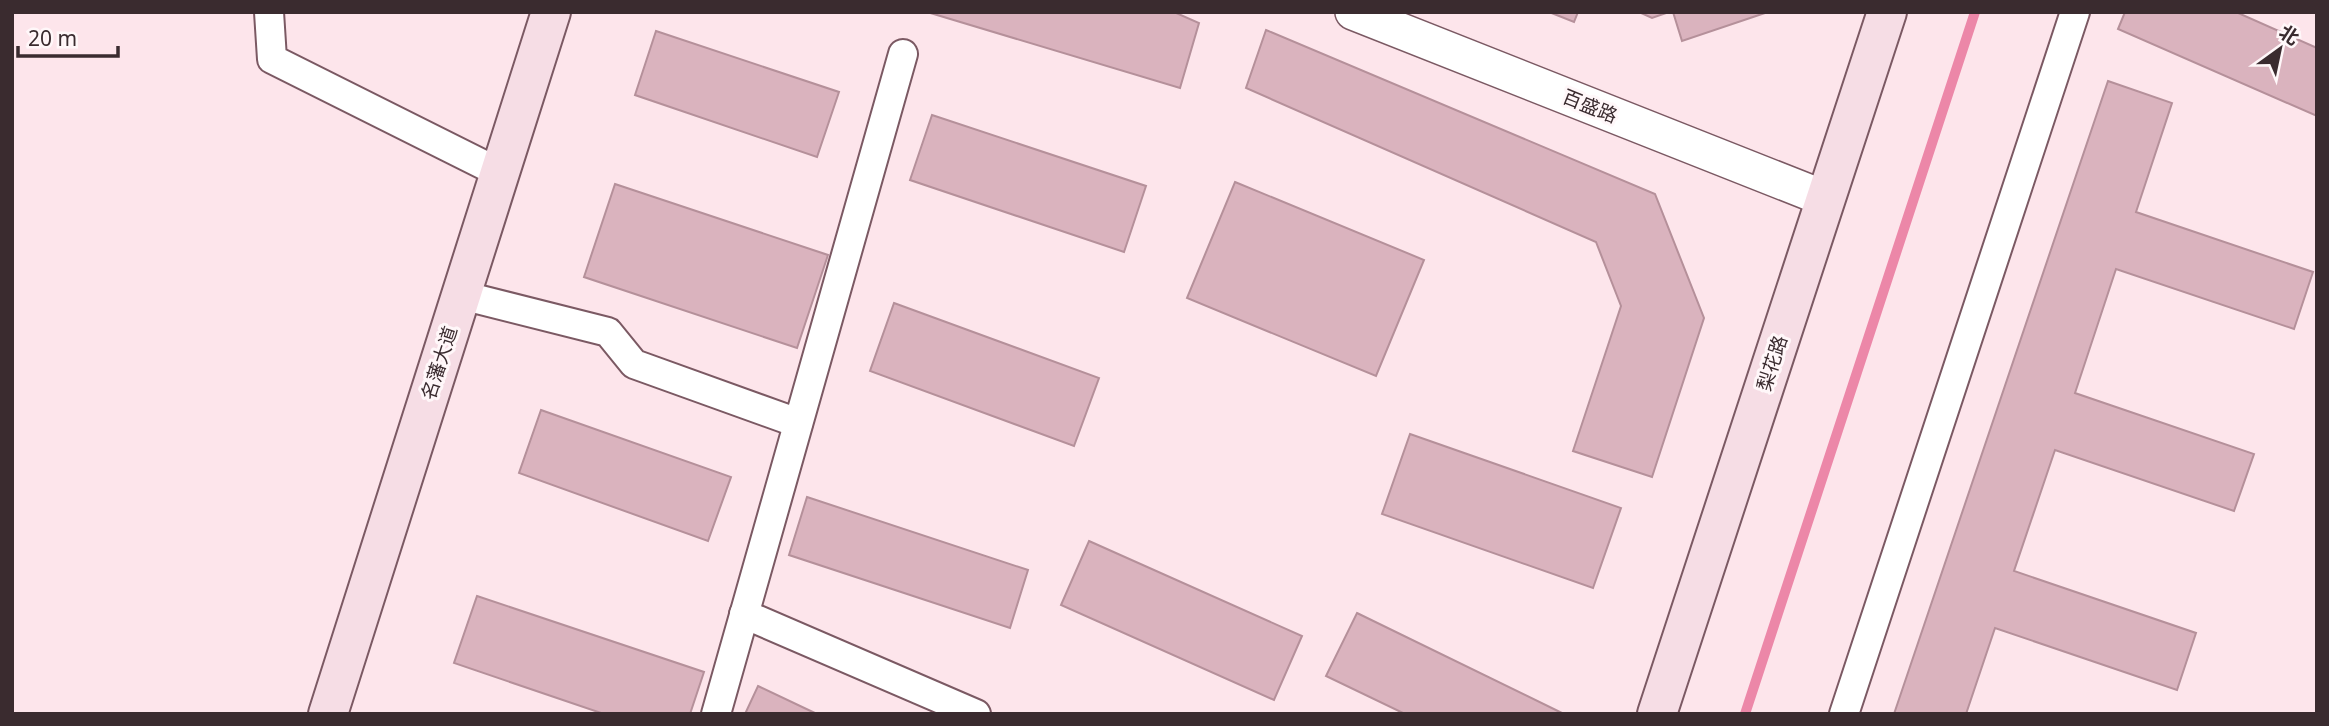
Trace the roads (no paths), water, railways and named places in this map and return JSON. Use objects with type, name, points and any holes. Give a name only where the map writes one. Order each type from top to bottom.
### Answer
[{"type":"main road","name":"名藩大道","points":[[328,714],[551,12]]},
{"type":"main road","name":"梨花路","points":[[1657,714],[1887,12]]},
{"type":"street","points":[[269,12],[272,59],[500,173]]},
{"type":"street","name":"百盛路","points":[[1353,12],[1826,199]]},
{"type":"street","points":[[1844,714],[2075,12]]},
{"type":"street","points":[[716,714],[903,54]]},
{"type":"street","points":[[461,296],[608,332],[634,364],[798,423]]},
{"type":"street","points":[[744,614],[976,714]]},
{"type":"waterway","points":[[1745,714],[1975,12]]}]
